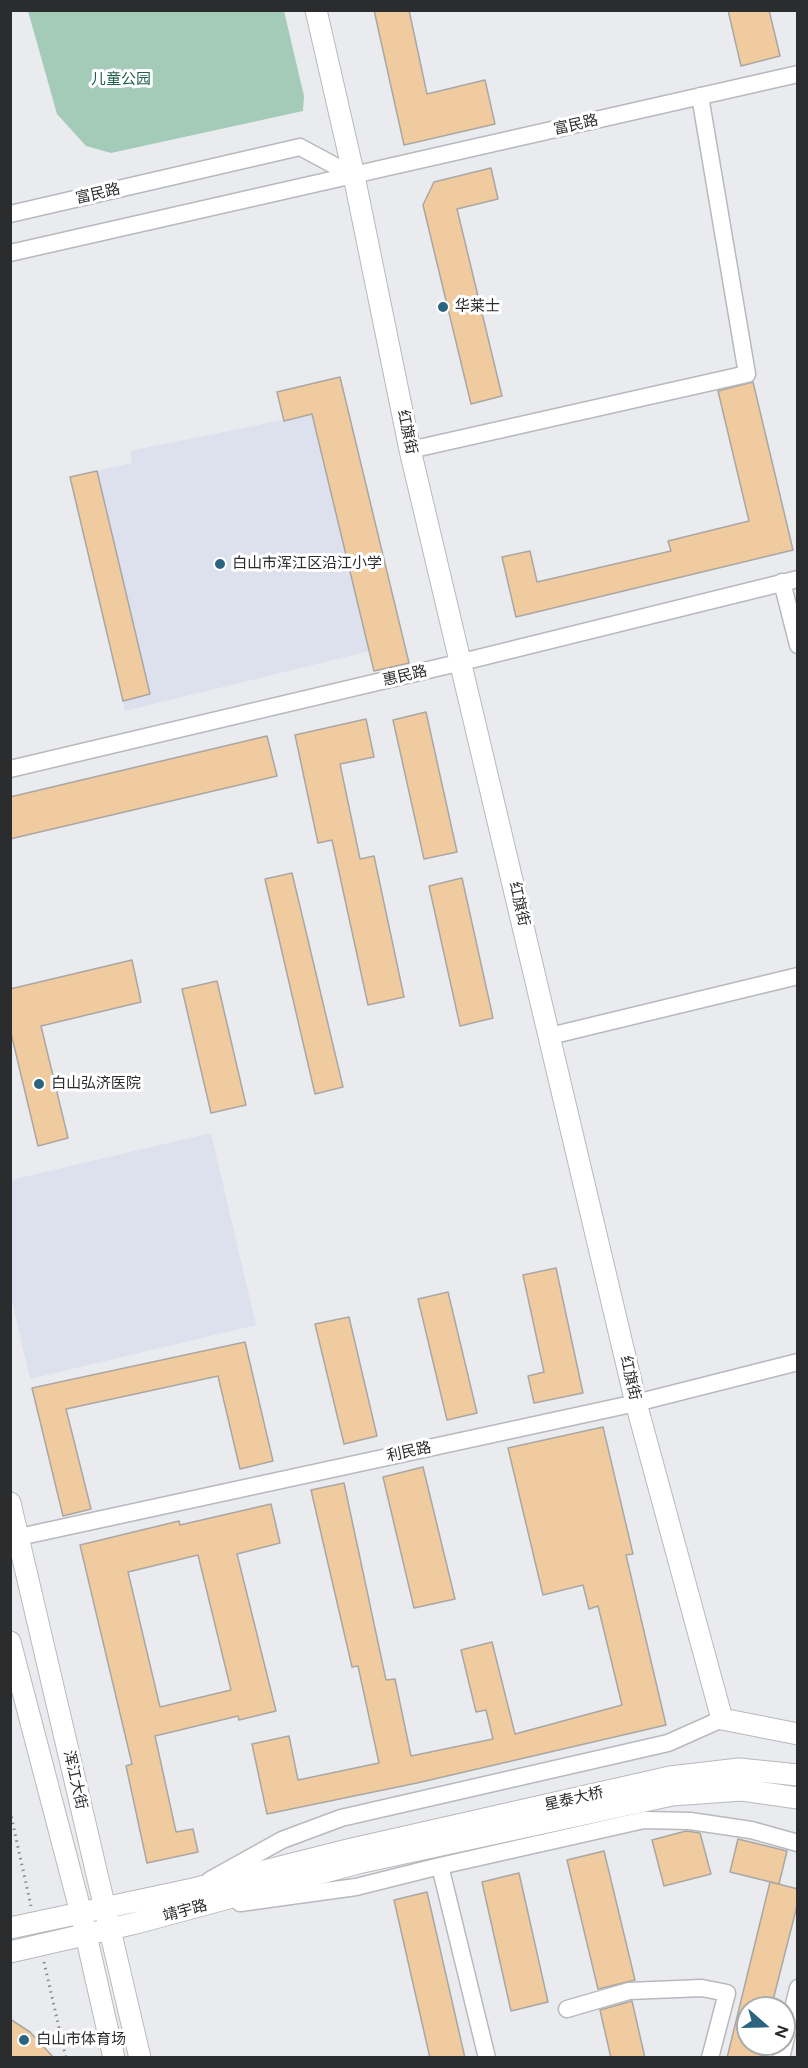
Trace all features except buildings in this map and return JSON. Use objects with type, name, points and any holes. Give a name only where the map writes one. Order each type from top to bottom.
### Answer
[{"type":"main road","name":"红旗街","points":[[316,10],[354,176],[410,450],[636,1403],[722,1719]]},
{"type":"main road","name":"浑江大街","points":[[10,1503],[140,2058]]},
{"type":"main road","name":"浑江大街","points":[[10,1642],[81,1913],[114,2058]]},
{"type":"main road","points":[[722,1719],[798,1734]]},
{"type":"main road","name":"星泰大桥","points":[[355,1856],[669,1778],[739,1769],[798,1775]]},
{"type":"main road","name":"星泰大桥","points":[[355,1856],[672,1795],[742,1790],[798,1798]]},
{"type":"main road","name":"靖宇路","points":[[10,1952],[110,1930],[192,1899],[355,1856]]},
{"type":"main road","name":"靖宇路","points":[[10,1928],[104,1907],[192,1899]]},
{"type":"street","name":"富民路","points":[[10,253],[798,74]]},
{"type":"street","points":[[410,450],[747,374],[700,96]]},
{"type":"street","name":"富民路","points":[[10,214],[300,147],[354,176]]},
{"type":"street","points":[[790,580],[798,645]]},
{"type":"street","name":"惠民路","points":[[10,769],[462,662],[790,580]]},
{"type":"street","points":[[550,1036],[798,976]]},
{"type":"street","name":"利民路","points":[[19,1537],[636,1403],[798,1362]]},
{"type":"street","points":[[192,1899],[282,1840],[341,1818],[668,1743],[722,1719]]},
{"type":"street","points":[[192,1899],[356,1887],[644,1820],[690,1821],[752,1830],[798,1843]]},
{"type":"street","points":[[440,1866],[487,2058]]},
{"type":"street","points":[[567,2009],[629,1991],[702,1988],[727,1993],[710,2058]]},
{"type":"street","points":[[781,2058],[798,1988]]},
{"type":"shaded area","name":"白山市浑江区沿江小学","points":[[312,414],[370,651],[125,711],[70,477],[132,463],[130,451]]},
{"type":"shaded area","points":[[211,1133],[256,1325],[30,1379],[11,1296],[11,1180]]},
{"type":"green space","name":"儿童公园","points":[[28,11],[284,11],[304,96],[303,111],[111,153],[86,146],[57,114]]},
{"type":"place","name":"华莱士","points":[[443,307]]},
{"type":"place","name":"白山市浑江区沿江小学","points":[[220,564]]},
{"type":"place","name":"白山弘济医院","points":[[39,1084]]},
{"type":"place","name":"白山市体育场","points":[[24,2040]]}]
